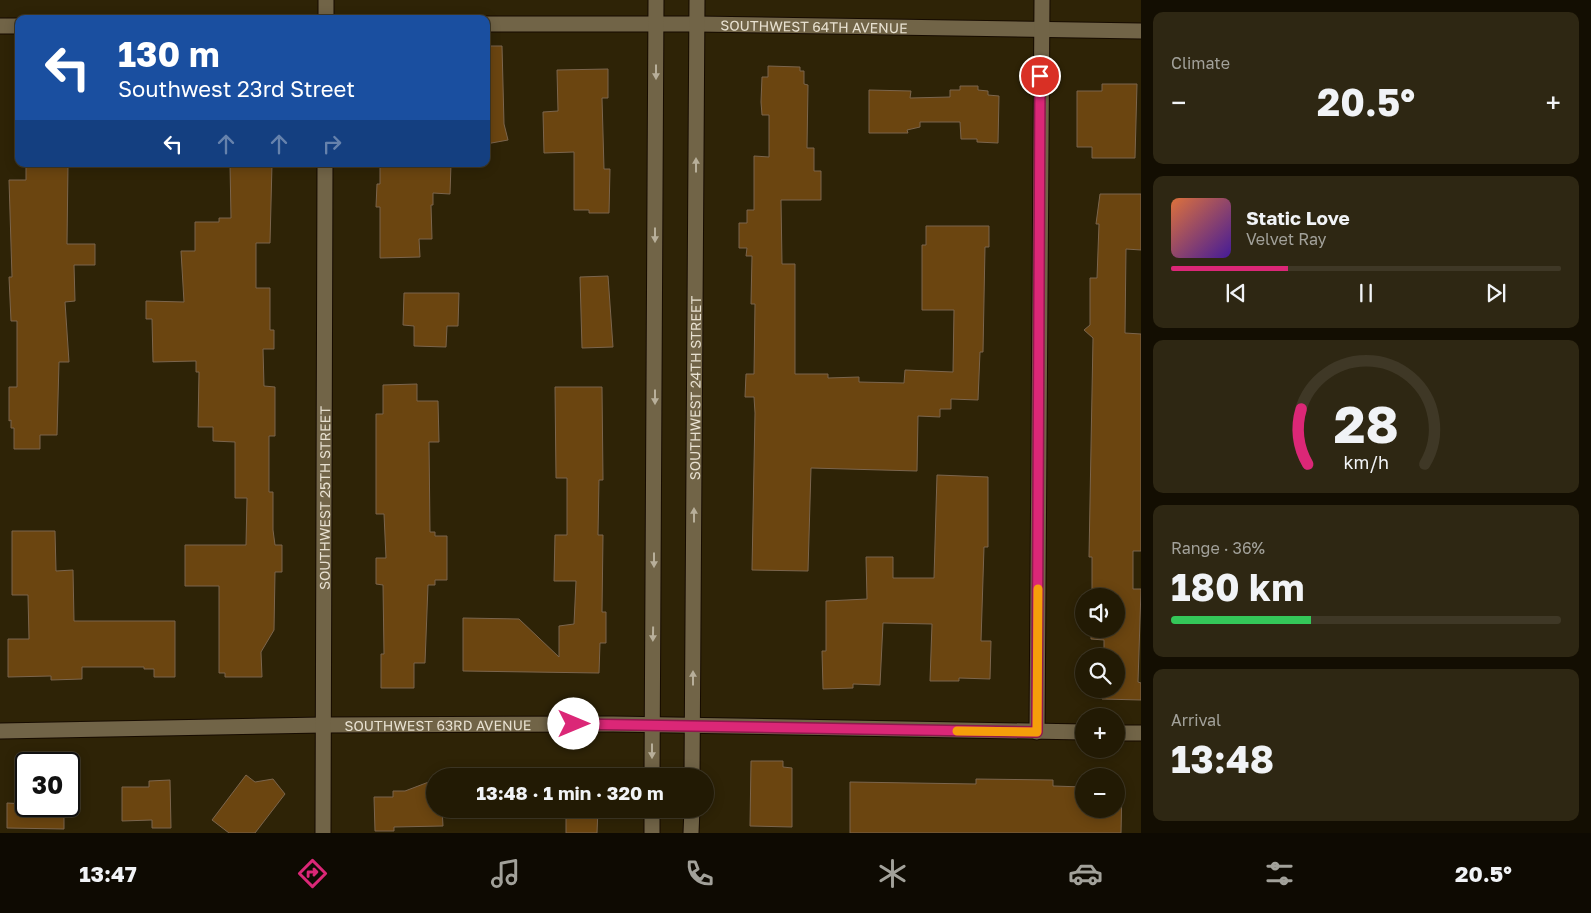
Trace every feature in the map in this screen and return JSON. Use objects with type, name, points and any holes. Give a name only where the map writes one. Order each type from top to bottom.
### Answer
[{"type":"street","points":[[326,0],[326,15]]},
{"type":"street","points":[[652,768],[656,0]]},
{"type":"street","name":"SOUTHWEST 24TH STREET","points":[[692,768],[697,0]]},
{"type":"street","points":[[1037,732],[1042,0]]},
{"type":"street","name":"SOUTHWEST 64TH AVENUE","points":[[490,24],[656,23],[1141,31]]},
{"type":"street","points":[[0,26],[15,26]]},
{"type":"street","name":"SOUTHWEST 25TH STREET","points":[[323,833],[325,167]]},
{"type":"street","name":"SOUTHWEST 63RD AVENUE","points":[[0,731],[324,725],[652,725],[1075,732]]},
{"type":"street","points":[[1125,733],[1141,733]]},
{"type":"street","points":[[652,818],[652,833]]},
{"type":"street","points":[[691,833],[692,818]]},
{"type":"building","points":[[490,46],[502,46],[504,124],[508,140],[490,143]]},
{"type":"building","points":[[768,66],[800,67],[800,71],[804,71],[804,84],[808,85],[807,148],[814,148],[814,171],[821,171],[821,200],[781,200],[782,264],[795,264],[795,374],[828,374],[828,378],[859,377],[859,382],[904,383],[905,370],[953,372],[954,310],[922,310],[922,245],[926,245],[926,226],[989,226],[989,247],[985,247],[983,352],[980,352],[978,400],[951,399],[951,409],[940,409],[940,417],[918,416],[917,471],[811,468],[808,571],[752,570],[755,413],[754,397],[745,397],[746,374],[754,374],[755,304],[751,304],[752,256],[746,256],[747,248],[739,248],[739,223],[747,223],[747,210],[754,210],[754,156],[769,157],[769,115],[762,115],[761,102],[762,77],[768,77]]},
{"type":"building","points":[[608,69],[608,98],[602,98],[604,169],[610,169],[609,213],[589,213],[589,210],[574,210],[574,152],[544,153],[543,112],[558,111],[557,70]]},
{"type":"building","points":[[1102,84],[1137,84],[1135,158],[1092,158],[1092,147],[1077,147],[1077,91],[1102,91]]},
{"type":"building","points":[[960,86],[978,86],[978,90],[988,91],[988,95],[999,96],[998,143],[977,142],[977,139],[961,139],[960,122],[920,122],[920,127],[907,130],[908,133],[869,133],[869,90],[911,91],[910,98],[950,97],[950,90],[960,90]]},
{"type":"building","points":[[26,167],[68,167],[67,244],[95,244],[95,265],[74,265],[75,301],[65,302],[69,362],[59,362],[57,435],[40,435],[40,449],[14,449],[14,428],[11,428],[11,420],[9,421],[9,387],[17,387],[17,321],[11,321],[9,277],[12,277],[9,180],[26,180]]},
{"type":"building","points":[[230,167],[272,167],[270,243],[256,243],[256,288],[270,288],[270,330],[274,330],[274,349],[263,349],[264,386],[275,387],[275,436],[269,436],[269,492],[273,492],[275,545],[282,545],[282,572],[275,572],[274,630],[261,652],[262,677],[225,677],[225,673],[219,673],[219,586],[185,586],[185,545],[246,545],[247,498],[235,498],[235,442],[213,441],[213,427],[198,427],[199,372],[196,372],[196,361],[153,362],[152,319],[146,319],[146,301],[184,302],[181,251],[195,251],[195,222],[219,222],[219,218],[231,218]]},
{"type":"building","points":[[380,167],[451,167],[450,194],[433,193],[433,205],[431,205],[432,239],[419,239],[420,257],[380,258],[380,207],[376,207],[377,184],[380,184]]},
{"type":"building","points":[[1100,194],[1141,194],[1141,250],[1126,249],[1125,333],[1141,334],[1141,551],[1133,551],[1133,589],[1141,589],[1138,682],[1141,683],[1141,700],[1102,699],[1125,698],[1125,648],[1104,648],[1104,640],[1091,639],[1125,638],[1125,588],[1092,588],[1092,557],[1089,557],[1093,338],[1084,330],[1090,325],[1090,278],[1097,278],[1099,224],[1096,224]]},
{"type":"building","points":[[608,276],[613,347],[582,348],[580,277]]},
{"type":"building","points":[[404,293],[459,293],[458,326],[447,326],[446,347],[414,346],[414,326],[403,325]]},
{"type":"building","points":[[417,384],[417,401],[438,401],[439,442],[429,442],[430,532],[435,532],[435,536],[447,536],[447,580],[435,580],[435,585],[428,585],[425,663],[414,663],[414,688],[381,688],[381,654],[384,654],[383,585],[376,584],[376,558],[386,558],[384,514],[376,514],[376,414],[383,414],[383,385]]},
{"type":"building","points":[[555,387],[602,387],[603,480],[599,480],[598,535],[603,535],[602,612],[606,612],[606,643],[600,643],[599,673],[463,671],[463,618],[519,619],[559,657],[559,626],[574,624],[576,581],[554,581],[555,535],[567,535],[567,478],[556,478]]},
{"type":"building","points":[[937,475],[988,477],[988,547],[984,547],[981,641],[991,641],[990,679],[959,678],[959,681],[930,681],[932,624],[883,623],[880,685],[853,684],[853,688],[823,689],[822,651],[826,651],[826,601],[867,599],[866,557],[893,557],[893,578],[934,578]]},
{"type":"building","points":[[12,531],[55,531],[56,571],[73,570],[74,621],[175,621],[175,677],[154,677],[154,669],[144,669],[144,667],[82,667],[82,679],[51,680],[51,676],[8,677],[8,639],[29,639],[28,595],[12,595]]},
{"type":"building","points":[[751,761],[783,761],[783,767],[792,768],[792,827],[750,826]]},
{"type":"building","points":[[246,775],[255,782],[273,779],[285,794],[255,833],[229,833],[212,820]]},
{"type":"building","points":[[976,779],[1053,780],[1053,786],[1075,787],[1075,818],[1121,818],[1121,833],[850,833],[850,782],[976,784]]},
{"type":"building","points":[[170,780],[171,828],[152,828],[152,820],[122,821],[122,787],[149,787],[149,781]]},
{"type":"building","points":[[426,783],[426,818],[443,818],[443,826],[394,827],[394,831],[375,831],[374,797],[393,797],[393,791],[405,791]]},
{"type":"building","points":[[7,803],[15,803],[15,817],[64,817],[64,829],[7,828]]},
{"type":"building","points":[[566,818],[598,818],[597,833],[566,833]]},
{"type":"slow traffic","points":[[957,731],[1037,732],[1038,589]]},
{"type":"route","points":[[574,724],[1037,732],[1040,76]]}]
